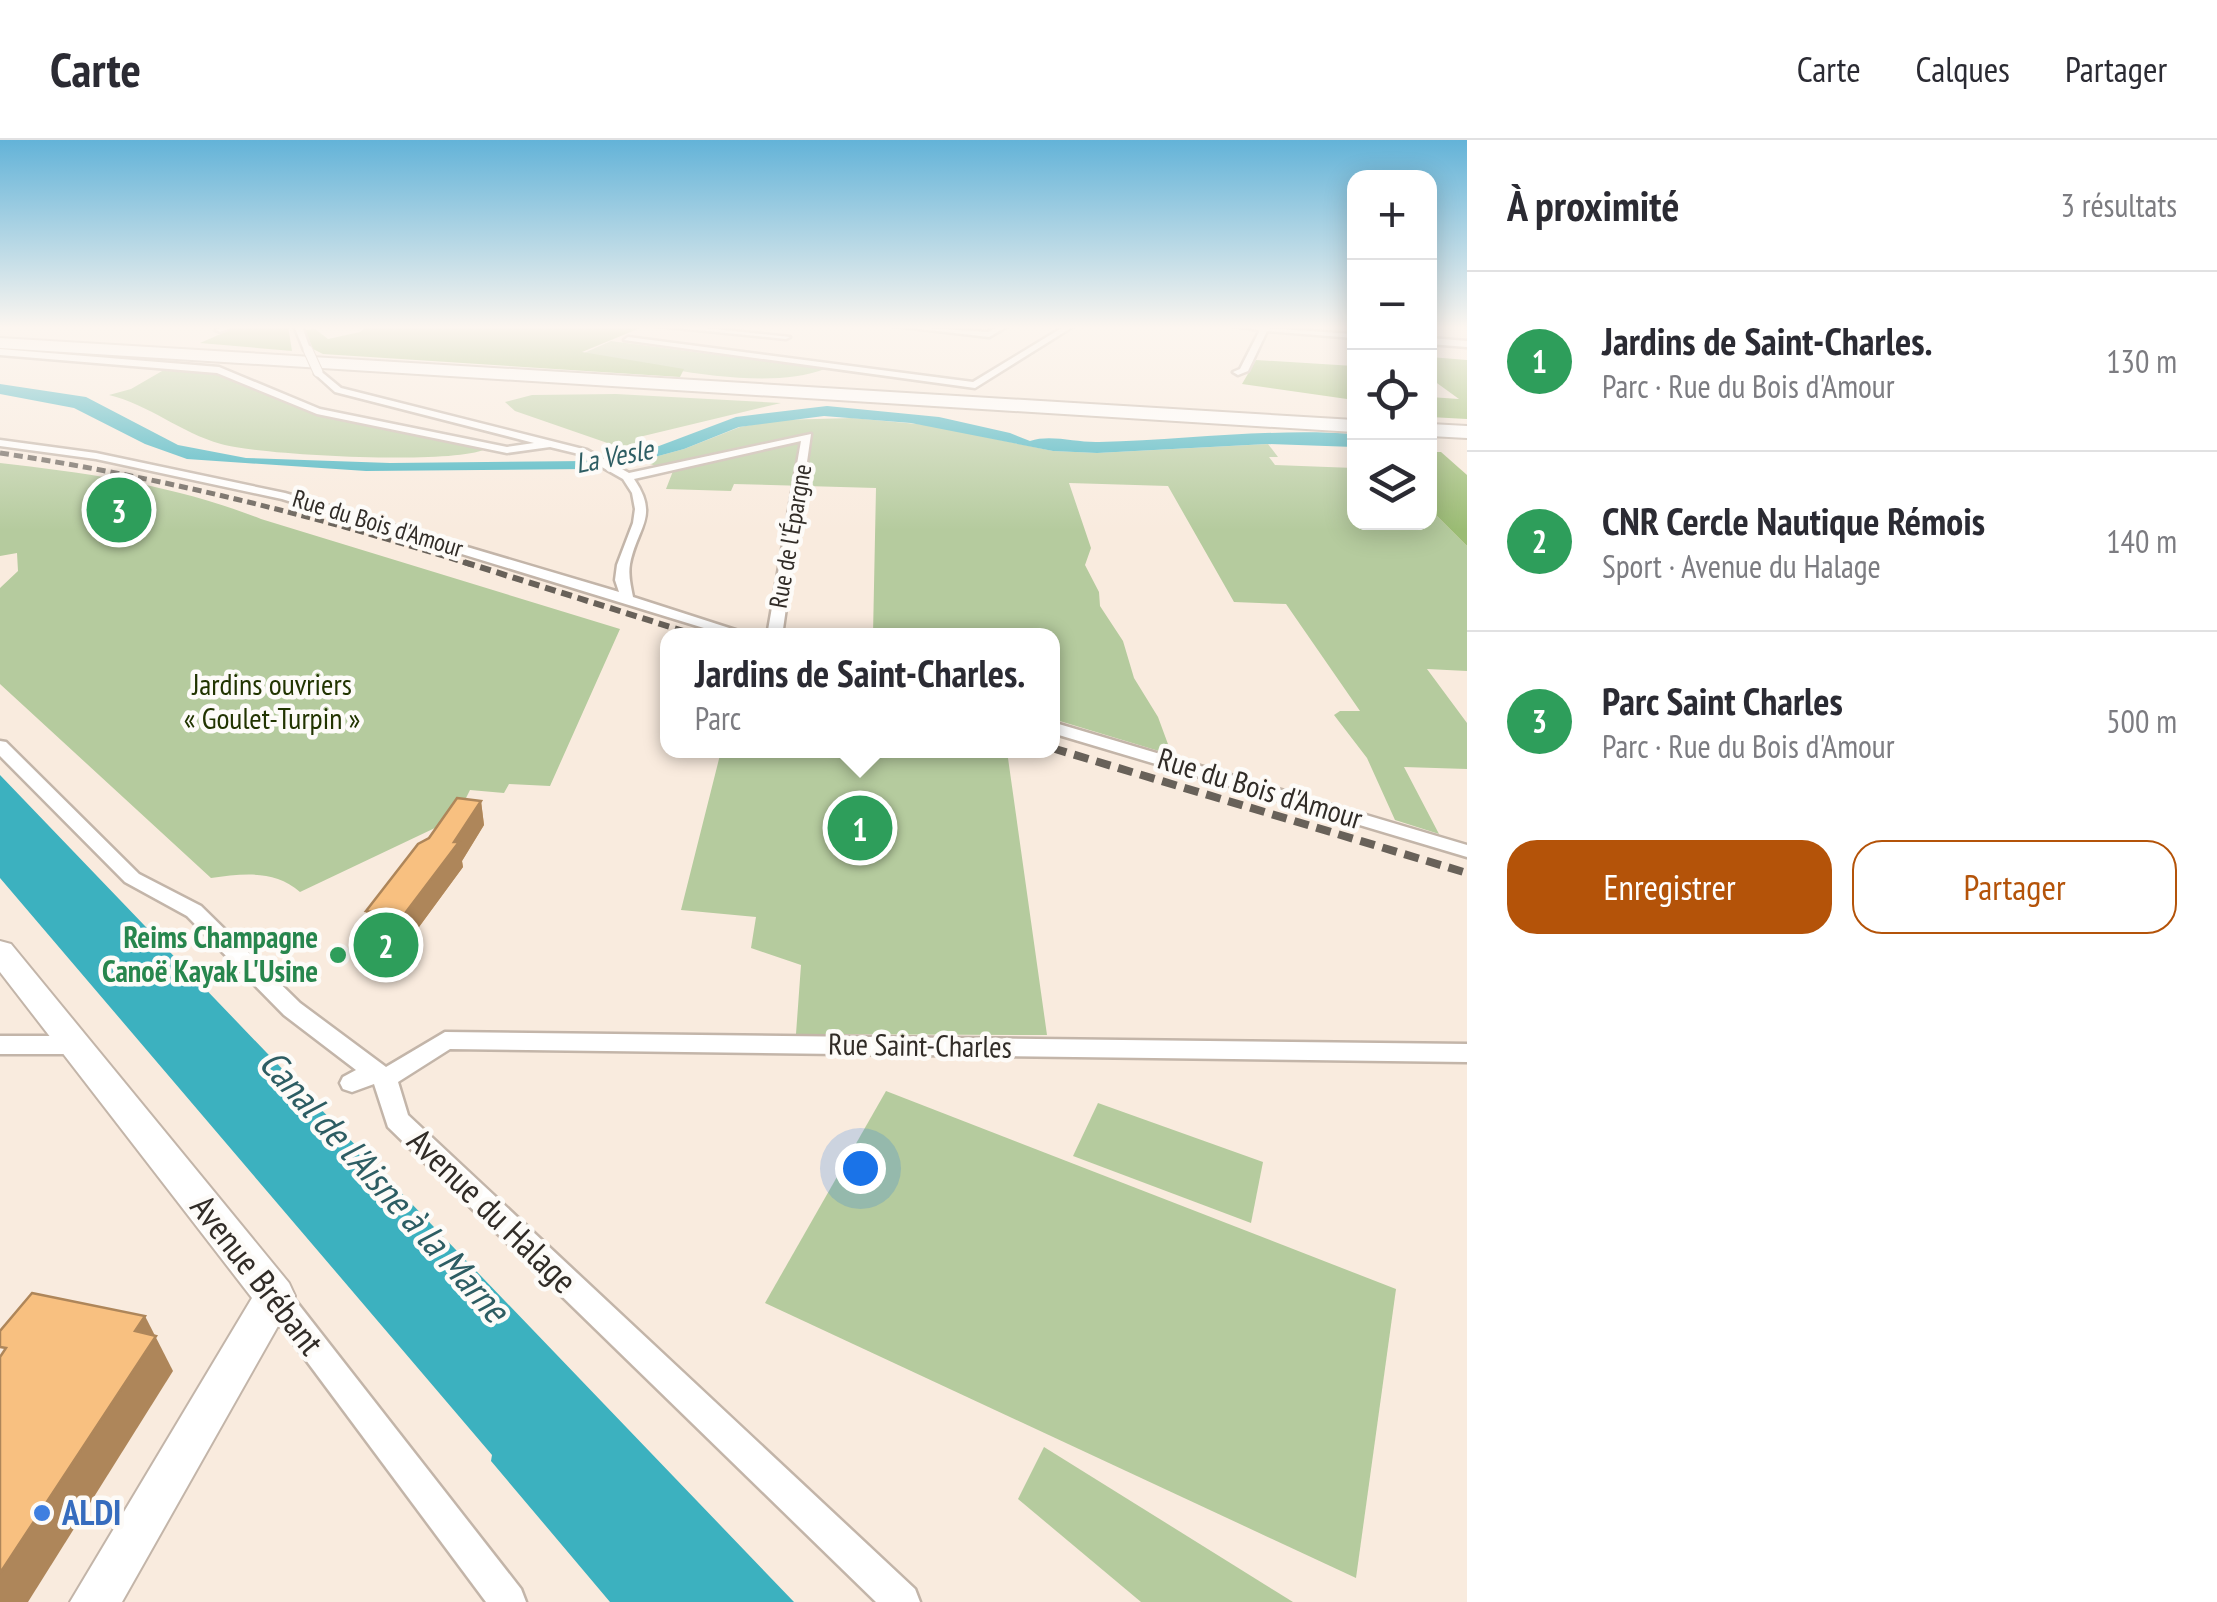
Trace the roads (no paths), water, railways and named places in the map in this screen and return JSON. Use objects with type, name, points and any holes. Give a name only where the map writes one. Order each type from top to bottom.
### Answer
[{"type":"highway","points":[[873,394],[1347,423]]},
{"type":"highway","points":[[1437,428],[1467,430]]},
{"type":"main road","name":"Avenue Brébant","points":[[0,951],[275,1296]]},
{"type":"main road","points":[[95,1602],[275,1296]]},
{"type":"street","points":[[277,394],[317,411],[508,450],[548,444]]},
{"type":"street","points":[[349,394],[548,444],[613,467],[640,494],[644,512],[622,570],[627,596]]},
{"type":"street","name":"Rue de l'Épargne","points":[[628,478],[807,436],[775,628]]},
{"type":"street","name":"Rue du Bois d'Amour","points":[[0,443],[115,458],[241,483],[570,583],[627,596],[649,607],[720,628]]},
{"type":"street","name":"Rue du Bois d'Amour","points":[[1060,730],[1467,851]]},
{"type":"street","points":[[0,746],[132,878],[194,911],[322,1040],[371,1078]]},
{"type":"street","name":"Rue Saint-Charles","points":[[371,1078],[445,1040],[1467,1053]]},
{"type":"street","points":[[0,1045],[73,1044]]},
{"type":"street","name":"Avenue du Halage","points":[[371,1078],[397,1120],[902,1602]]},
{"type":"street","name":"Avenue Brébant","points":[[275,1296],[508,1602]]},
{"type":"water","name":"La Vesle","points":[[1,394],[86,397],[178,445],[246,458],[390,463],[586,461],[651,449],[736,417],[827,406],[939,417],[1030,441],[1347,434],[1347,447],[1267,444],[1097,453],[1053,451],[911,423],[824,416],[739,427],[684,449],[586,469],[366,471],[187,459],[145,444],[74,408]]},
{"type":"water","name":"Canal de l'Aisne à la Marne","points":[[0,775],[794,1602],[610,1602],[491,1461],[492,1455],[0,878]]},
{"type":"railway","points":[[0,453],[238,500],[472,565]]},
{"type":"railway","points":[[464,562],[674,628]]},
{"type":"railway","points":[[1060,750],[1467,873]]},
{"type":"place","name":"Parc Saint Charles","points":[[119,510]]},
{"type":"place","name":"Jardins de Saint-Charles.","points":[[860,828]]},
{"type":"place","name":"CNR Cercle Nautique Rémois","points":[[386,945]]},
{"type":"place","name":"Reims Champagne Canoë Kayak L'Usine","points":[[338,955]]},
{"type":"place","name":"ALDI","points":[[42,1513]]},
{"type":"park label","name":"Jardins ouvriers « Goulet-Turpin »","points":[[272,702]]}]
